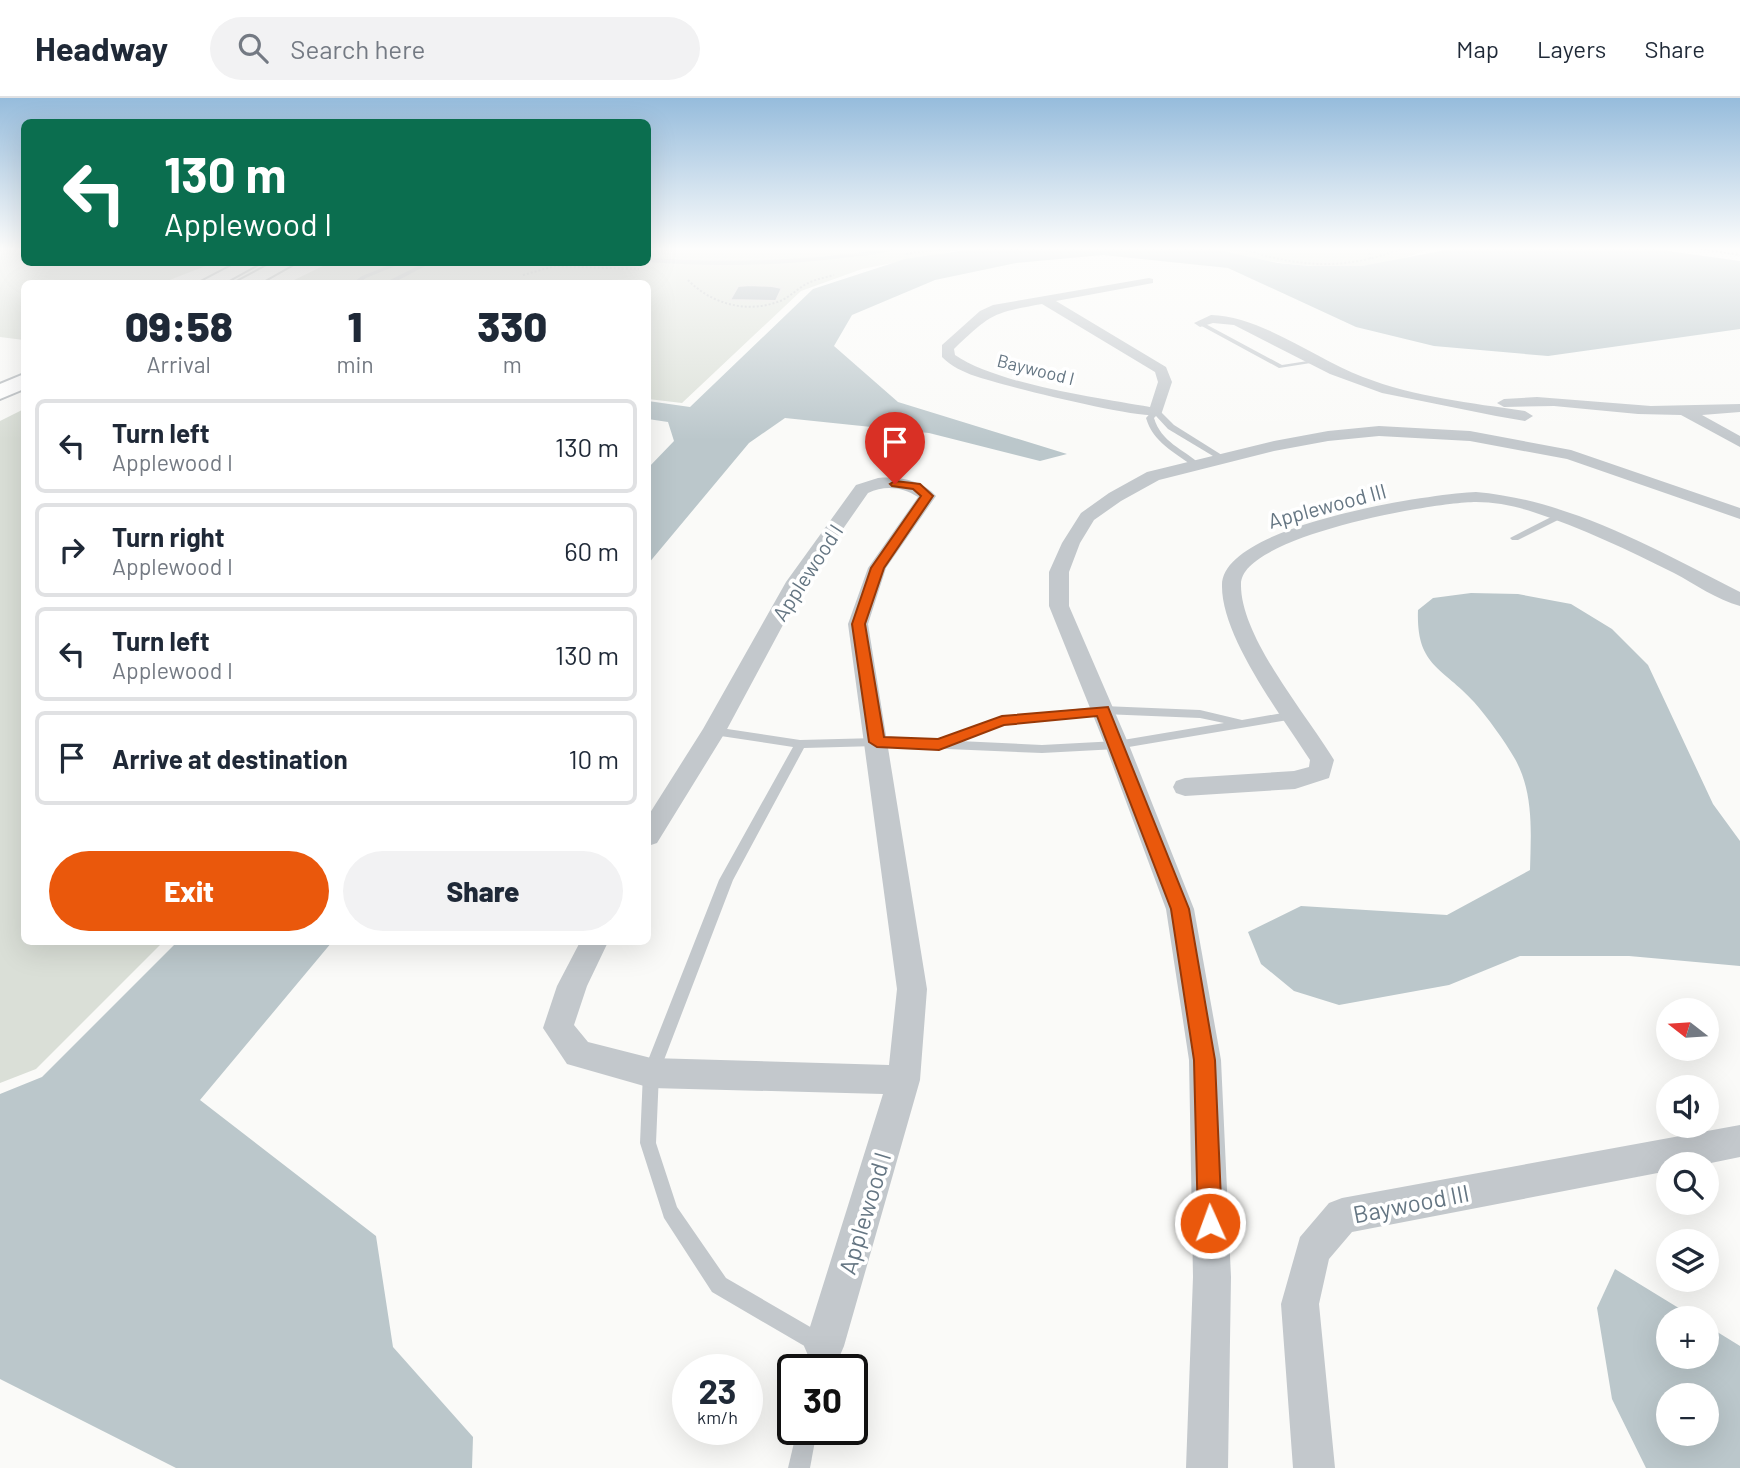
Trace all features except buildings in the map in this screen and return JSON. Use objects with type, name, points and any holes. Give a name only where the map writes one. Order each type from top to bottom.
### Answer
[{"type":"main road","points":[[0,373],[21,363]]},
{"type":"main road","points":[[0,393],[21,383]]},
{"type":"street","name":"Baywood I","points":[[986,313],[947,348],[949,357],[962,367],[991,377],[1091,401],[1156,412]]},
{"type":"street","points":[[1066,313],[1161,370],[1165,382],[1156,412]]},
{"type":"street","points":[[1200,323],[1229,318],[1356,382],[1387,391],[1426,401],[1525,416]]},
{"type":"street","points":[[1493,411],[1502,403],[1557,401],[1600,407],[1686,412],[1740,408]]},
{"type":"street","points":[[1525,416],[1534,402]]},
{"type":"street","points":[[1493,411],[1494,440]]},
{"type":"street","points":[[1686,412],[1740,442]]},
{"type":"street","points":[[1525,416],[1535,447]]},
{"type":"street","points":[[1207,1468],[1212,1277],[1205,1060],[1180,909],[1117,745],[1059,606],[1059,572],[1072,543],[1087,517],[1115,497],[1153,476],[1221,457],[1328,436],[1379,431],[1458,435],[1571,455],[1740,514]]},
{"type":"street","name":"Applewood I","points":[[651,831],[714,731],[796,582],[862,489],[875,482],[916,486],[927,496],[877,568],[858,624],[912,989],[904,1080],[822,1354]]},
{"type":"street","name":"Applewood III","points":[[1185,787],[1295,780],[1320,772],[1322,760],[1244,636],[1233,603],[1230,580],[1244,558],[1273,541],[1352,518],[1450,499],[1502,499],[1607,536],[1740,600]]},
{"type":"street","points":[[592,945],[572,986],[558,1028],[578,1054],[651,1073],[904,1080]]},
{"type":"street","name":"Baywood III","points":[[1314,1468],[1300,1304],[1313,1250],[1342,1216],[1740,1141]]},
{"type":"lane","points":[[1200,323],[1280,367],[1314,362]]},
{"type":"lane","name":"Baywood I","points":[[1156,412],[1171,427],[1221,457]]},
{"type":"lane","points":[[1156,412],[1150,418],[1158,437],[1196,464]]},
{"type":"lane","points":[[1515,538],[1557,517]]},
{"type":"lane","points":[[939,745],[1002,721],[1103,710],[1200,713],[1244,723]]},
{"type":"lane","points":[[714,731],[800,744],[877,742],[1042,749],[1117,745],[1294,715]]},
{"type":"lane","name":"Applewood I","points":[[800,744],[726,880],[651,1073],[648,1143],[670,1212],[719,1285],[815,1354]]},
{"type":"lane","points":[[799,1468],[804,1445]]},
{"type":"shaded area","points":[[0,313],[21,313],[21,340],[0,337]]},
{"type":"shaded area","points":[[651,313],[778,313],[682,403],[651,399]]},
{"type":"shaded area","points":[[788,313],[857,313],[852,315],[834,346],[898,402],[1067,454],[1040,461],[929,433],[785,418],[749,443],[651,560],[651,465],[674,441],[668,422],[651,419],[651,401],[690,407]]},
{"type":"shaded area","points":[[1325,313],[1740,313],[1740,329],[1548,356],[1434,346],[1356,327]]},
{"type":"shaded area","points":[[21,410],[21,945],[160,945],[36,1069],[0,1083],[0,421]]},
{"type":"shaded area","points":[[1471,593],[1518,594],[1571,604],[1612,629],[1648,665],[1713,804],[1740,841],[1740,966],[1629,956],[1520,956],[1449,985],[1339,1005],[1294,991],[1261,964],[1248,932],[1301,906],[1447,915],[1530,870],[1531,828],[1528,799],[1526,785],[1515,759],[1474,702],[1433,664],[1421,643],[1418,629],[1418,610],[1433,598]]},
{"type":"shaded area","points":[[174,945],[329,945],[200,1100],[376,1236],[393,1347],[473,1437],[472,1468],[176,1468],[0,1379],[0,1094],[42,1077]]},
{"type":"shaded area","points":[[1615,1269],[1675,1306],[1656,1306],[1656,1369],[1719,1369],[1719,1333],[1740,1346],[1740,1468],[1646,1468],[1612,1399],[1597,1308]]},
{"type":"route","points":[[895,484],[916,486],[927,496],[877,568],[858,624],[877,742],[939,745],[1002,721],[1103,710],[1180,909],[1205,1060],[1210,1223]]}]
